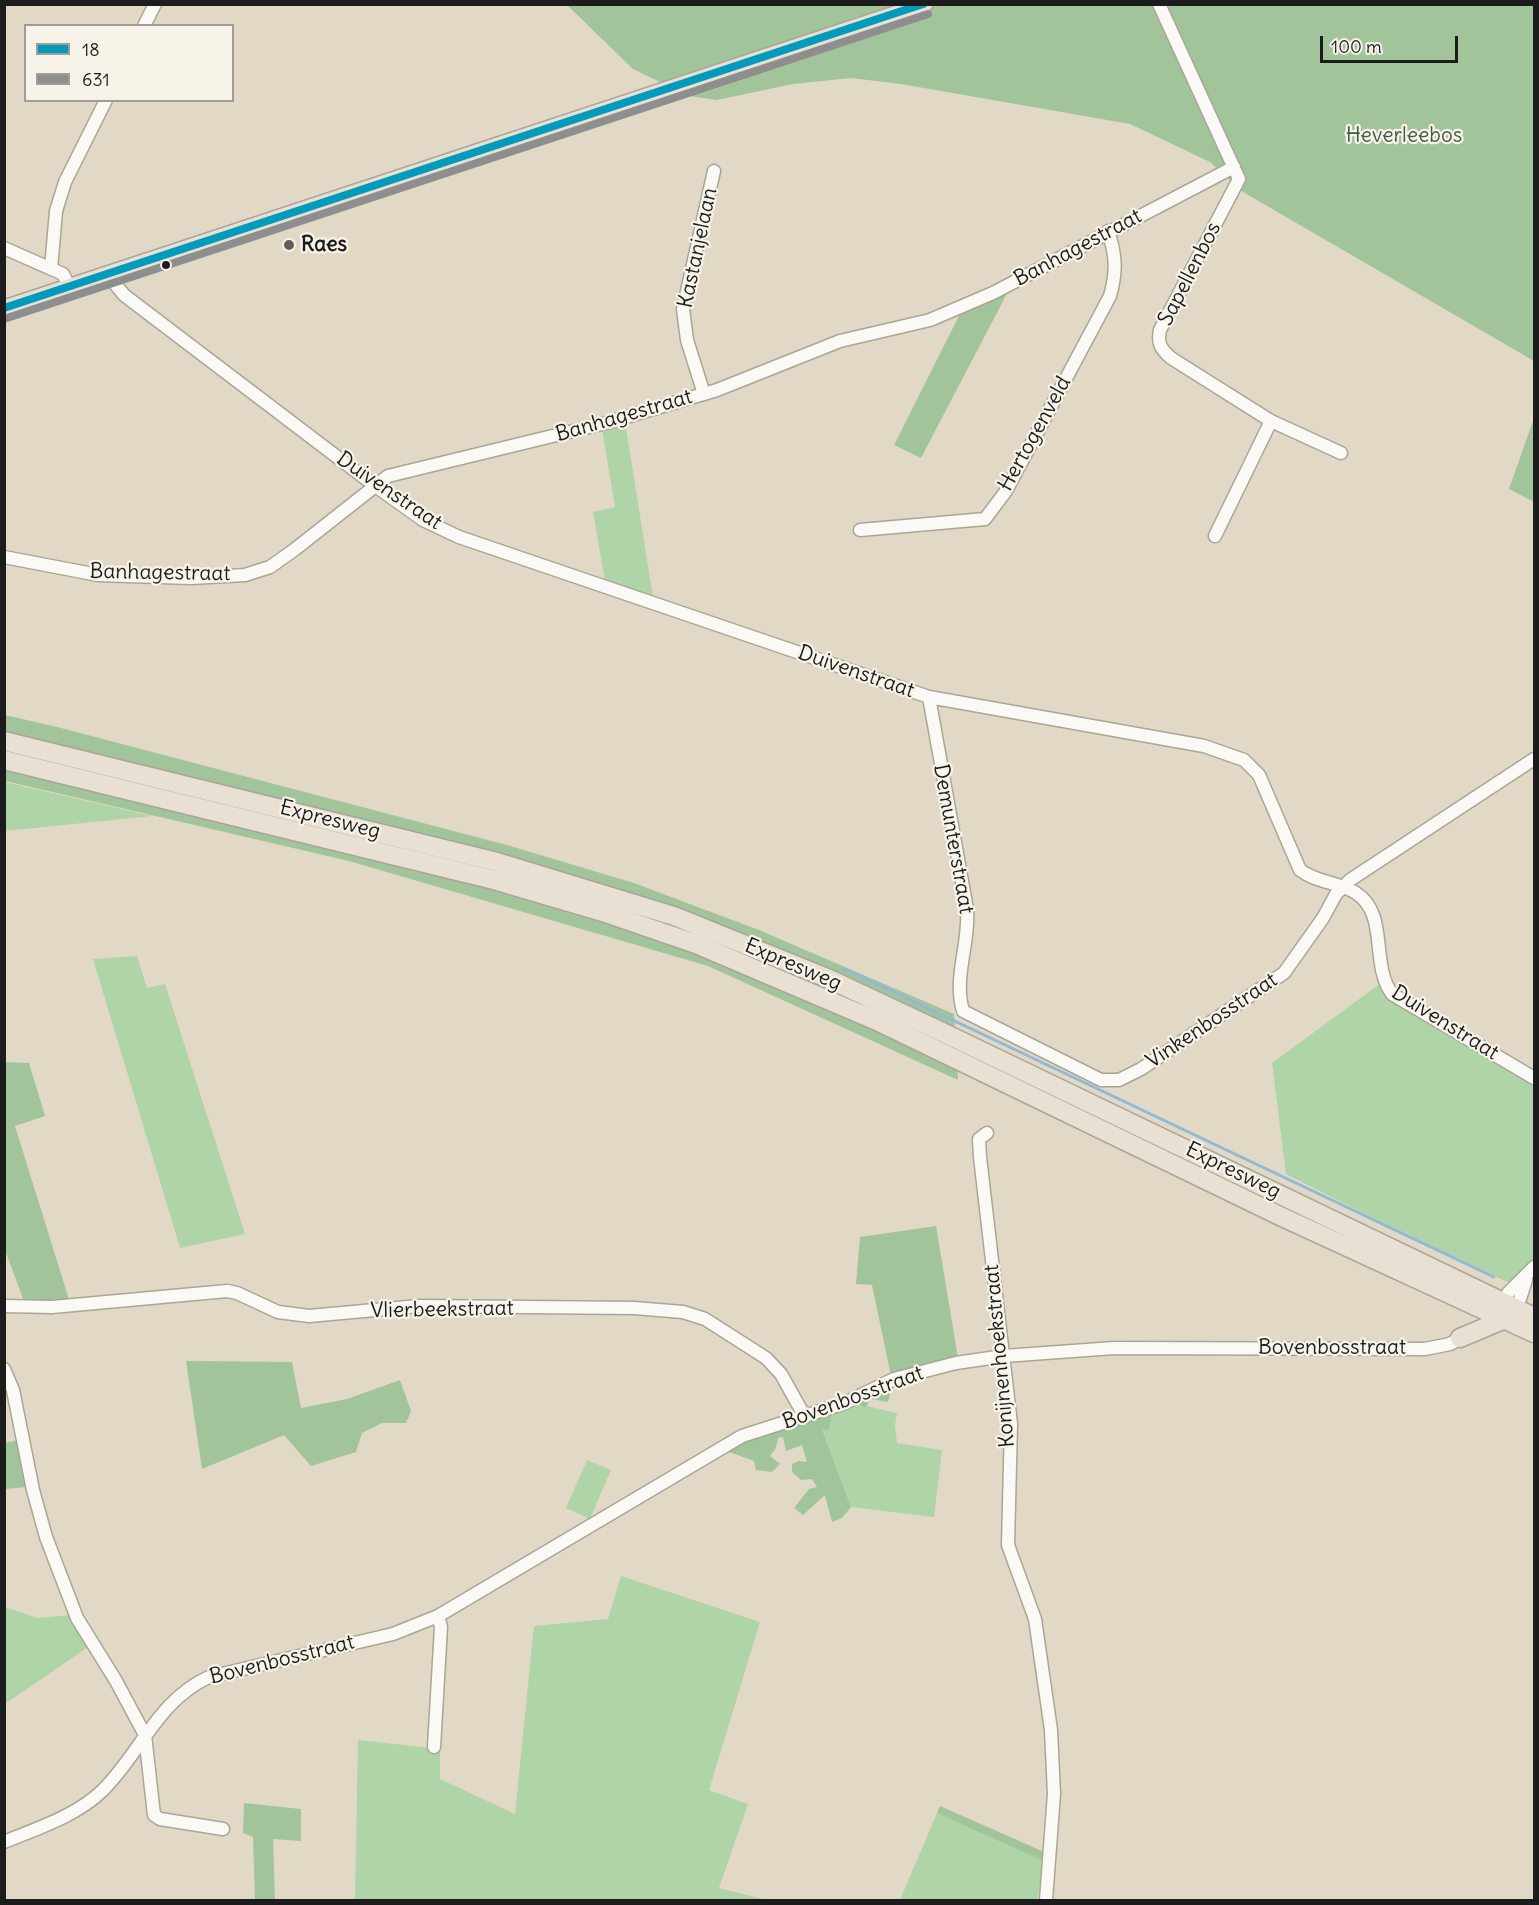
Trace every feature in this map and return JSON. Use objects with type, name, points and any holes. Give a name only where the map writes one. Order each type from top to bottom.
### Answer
[{"type":"highway","name":"Expresweg","points":[[4,741],[497,862],[674,916],[765,952],[904,1014],[1516,1304]]},
{"type":"highway","name":"Expresweg","points":[[4,760],[494,880],[603,912],[696,944],[877,1021],[1270,1211],[1534,1333]]},
{"type":"highway","points":[[1460,1338],[1472,1317],[1467,1301]]},
{"type":"highway","points":[[1460,1338],[1505,1319]]},
{"type":"main road","points":[[4,308],[925,4]]},
{"type":"street","points":[[145,24],[155,4]]},
{"type":"street","points":[[1159,4],[1234,167]]},
{"type":"street","points":[[51,269],[56,211],[65,182],[105,102]]},
{"type":"street","name":"Sapellenbos","points":[[1234,167],[1239,179],[1165,320],[1158,339],[1161,348],[1171,358],[1270,421],[1341,453]]},
{"type":"street","name":"Banhagestraat","points":[[4,557],[98,576],[191,578],[245,575],[270,567],[388,476],[578,431],[704,394],[840,341],[922,322],[947,313],[993,293],[1234,167]]},
{"type":"street","name":"Kastanjelaan","points":[[704,394],[687,340],[683,309],[714,171]]},
{"type":"street","name":"Hertogenveld","points":[[860,530],[985,519],[1006,491],[1110,296],[1116,277],[1116,256],[1108,231]]},
{"type":"street","points":[[4,248],[65,276],[69,286]]},
{"type":"street","name":"Duivenstraat","points":[[107,274],[113,285],[124,294],[374,485],[423,520],[459,537],[929,697],[1143,734],[1232,754],[1244,760],[1259,775],[1300,870],[1309,877],[1356,892],[1370,908],[1377,927],[1383,982],[1392,994],[1534,1078]]},
{"type":"street","points":[[1215,536],[1270,421]]},
{"type":"street","name":"Demunterstraat","points":[[929,697],[967,909],[968,921],[959,980]]},
{"type":"street","name":"Vinkenbosstraat","points":[[959,980],[959,997],[963,1011],[972,1017],[1101,1080],[1119,1080],[1141,1070],[1284,973],[1342,887],[1534,759]]},
{"type":"street","name":"Konijnenhoekstraat","points":[[987,1133],[979,1139],[980,1156],[1011,1424],[1006,1522],[1008,1545],[1035,1620],[1051,1730],[1054,1794],[1046,1900]]},
{"type":"street","points":[[1516,1304],[1532,1270]]},
{"type":"street","name":"Vlierbeekstraat","points":[[4,1306],[52,1308],[227,1291],[237,1293],[278,1312],[309,1316],[418,1306],[634,1308],[683,1312],[705,1319],[766,1358],[781,1374],[805,1417]]},
{"type":"street","name":"Bovenbosstraat","points":[[4,1842],[87,1804],[114,1779],[158,1718],[193,1684],[209,1677],[393,1634],[438,1616],[742,1436],[845,1403],[894,1378],[956,1363],[1004,1356],[1114,1348],[1425,1348],[1450,1344],[1460,1338]]},
{"type":"street","points":[[4,1369],[13,1390],[33,1490],[46,1537],[77,1618],[146,1735],[154,1815],[160,1819],[223,1829]]},
{"type":"street","points":[[434,1747],[441,1627],[438,1616]]},
{"type":"green space","name":"Heverleebos","points":[[567,5],[1534,5],[1534,361],[1243,192],[1210,162],[1130,124],[901,84],[851,78],[793,84],[717,100],[689,96],[633,69]]},
{"type":"green space","points":[[1013,282],[921,458],[894,445],[964,306]]},
{"type":"green space","points":[[1534,418],[1534,502],[1509,489]]},
{"type":"green space","points":[[625,422],[653,597],[605,581],[593,512],[615,507],[602,429]]},
{"type":"green space","points":[[5,715],[507,845],[634,883],[759,930],[954,1014],[958,1080],[708,966],[349,861],[5,781]]},
{"type":"green space","points":[[5,782],[152,816],[5,831]]},
{"type":"green space","points":[[137,956],[147,988],[165,984],[245,1234],[180,1248],[93,959]]},
{"type":"green space","points":[[1381,983],[1534,1082],[1534,1259],[1512,1284],[1286,1174],[1272,1063]]},
{"type":"green space","points":[[5,1062],[29,1063],[45,1116],[15,1126],[70,1303],[25,1304],[5,1250]]},
{"type":"green space","points":[[936,1226],[958,1358],[913,1374],[913,1380],[891,1389],[888,1402],[871,1399],[866,1407],[857,1404],[832,1415],[829,1430],[822,1429],[851,1507],[842,1518],[832,1522],[825,1495],[803,1515],[794,1508],[809,1489],[817,1487],[812,1479],[801,1480],[792,1472],[792,1464],[799,1461],[807,1462],[802,1445],[786,1451],[783,1437],[778,1438],[776,1448],[770,1456],[780,1464],[772,1472],[756,1470],[754,1461],[721,1449],[891,1376],[872,1285],[856,1284],[860,1237]]},
{"type":"green space","points":[[186,1361],[292,1362],[301,1408],[347,1399],[400,1380],[411,1411],[406,1423],[382,1423],[362,1433],[356,1452],[311,1466],[284,1435],[202,1469]]},
{"type":"green space","points":[[857,1404],[897,1413],[895,1425],[897,1443],[942,1450],[934,1517],[851,1507],[822,1428],[829,1430],[832,1415]]},
{"type":"green space","points":[[20,1440],[27,1487],[5,1489],[4,1443]]},
{"type":"green space","points":[[587,1460],[611,1470],[590,1519],[566,1508]]},
{"type":"green space","points":[[621,1576],[760,1622],[709,1790],[748,1804],[719,1888],[766,1900],[355,1900],[358,1740],[440,1749],[440,1779],[515,1814],[534,1626],[608,1619]]},
{"type":"green space","points":[[5,1607],[37,1618],[71,1615],[88,1647],[5,1704]]},
{"type":"green space","points":[[244,1803],[301,1809],[301,1841],[273,1839],[275,1900],[255,1900],[253,1837],[243,1833]]},
{"type":"green space","points":[[940,1806],[1042,1851],[1048,1863],[937,1813]]},
{"type":"green space","points":[[937,1813],[1045,1858],[1037,1900],[900,1900]]},
{"type":"waterway","points":[[843,968],[1494,1277]]},
{"type":"transit line","name":"18","points":[[4,308],[923,4]]},
{"type":"transit line","name":"631","points":[[7,318],[928,14]]},
{"type":"place","name":"Raes","points":[[289,245]]}]
